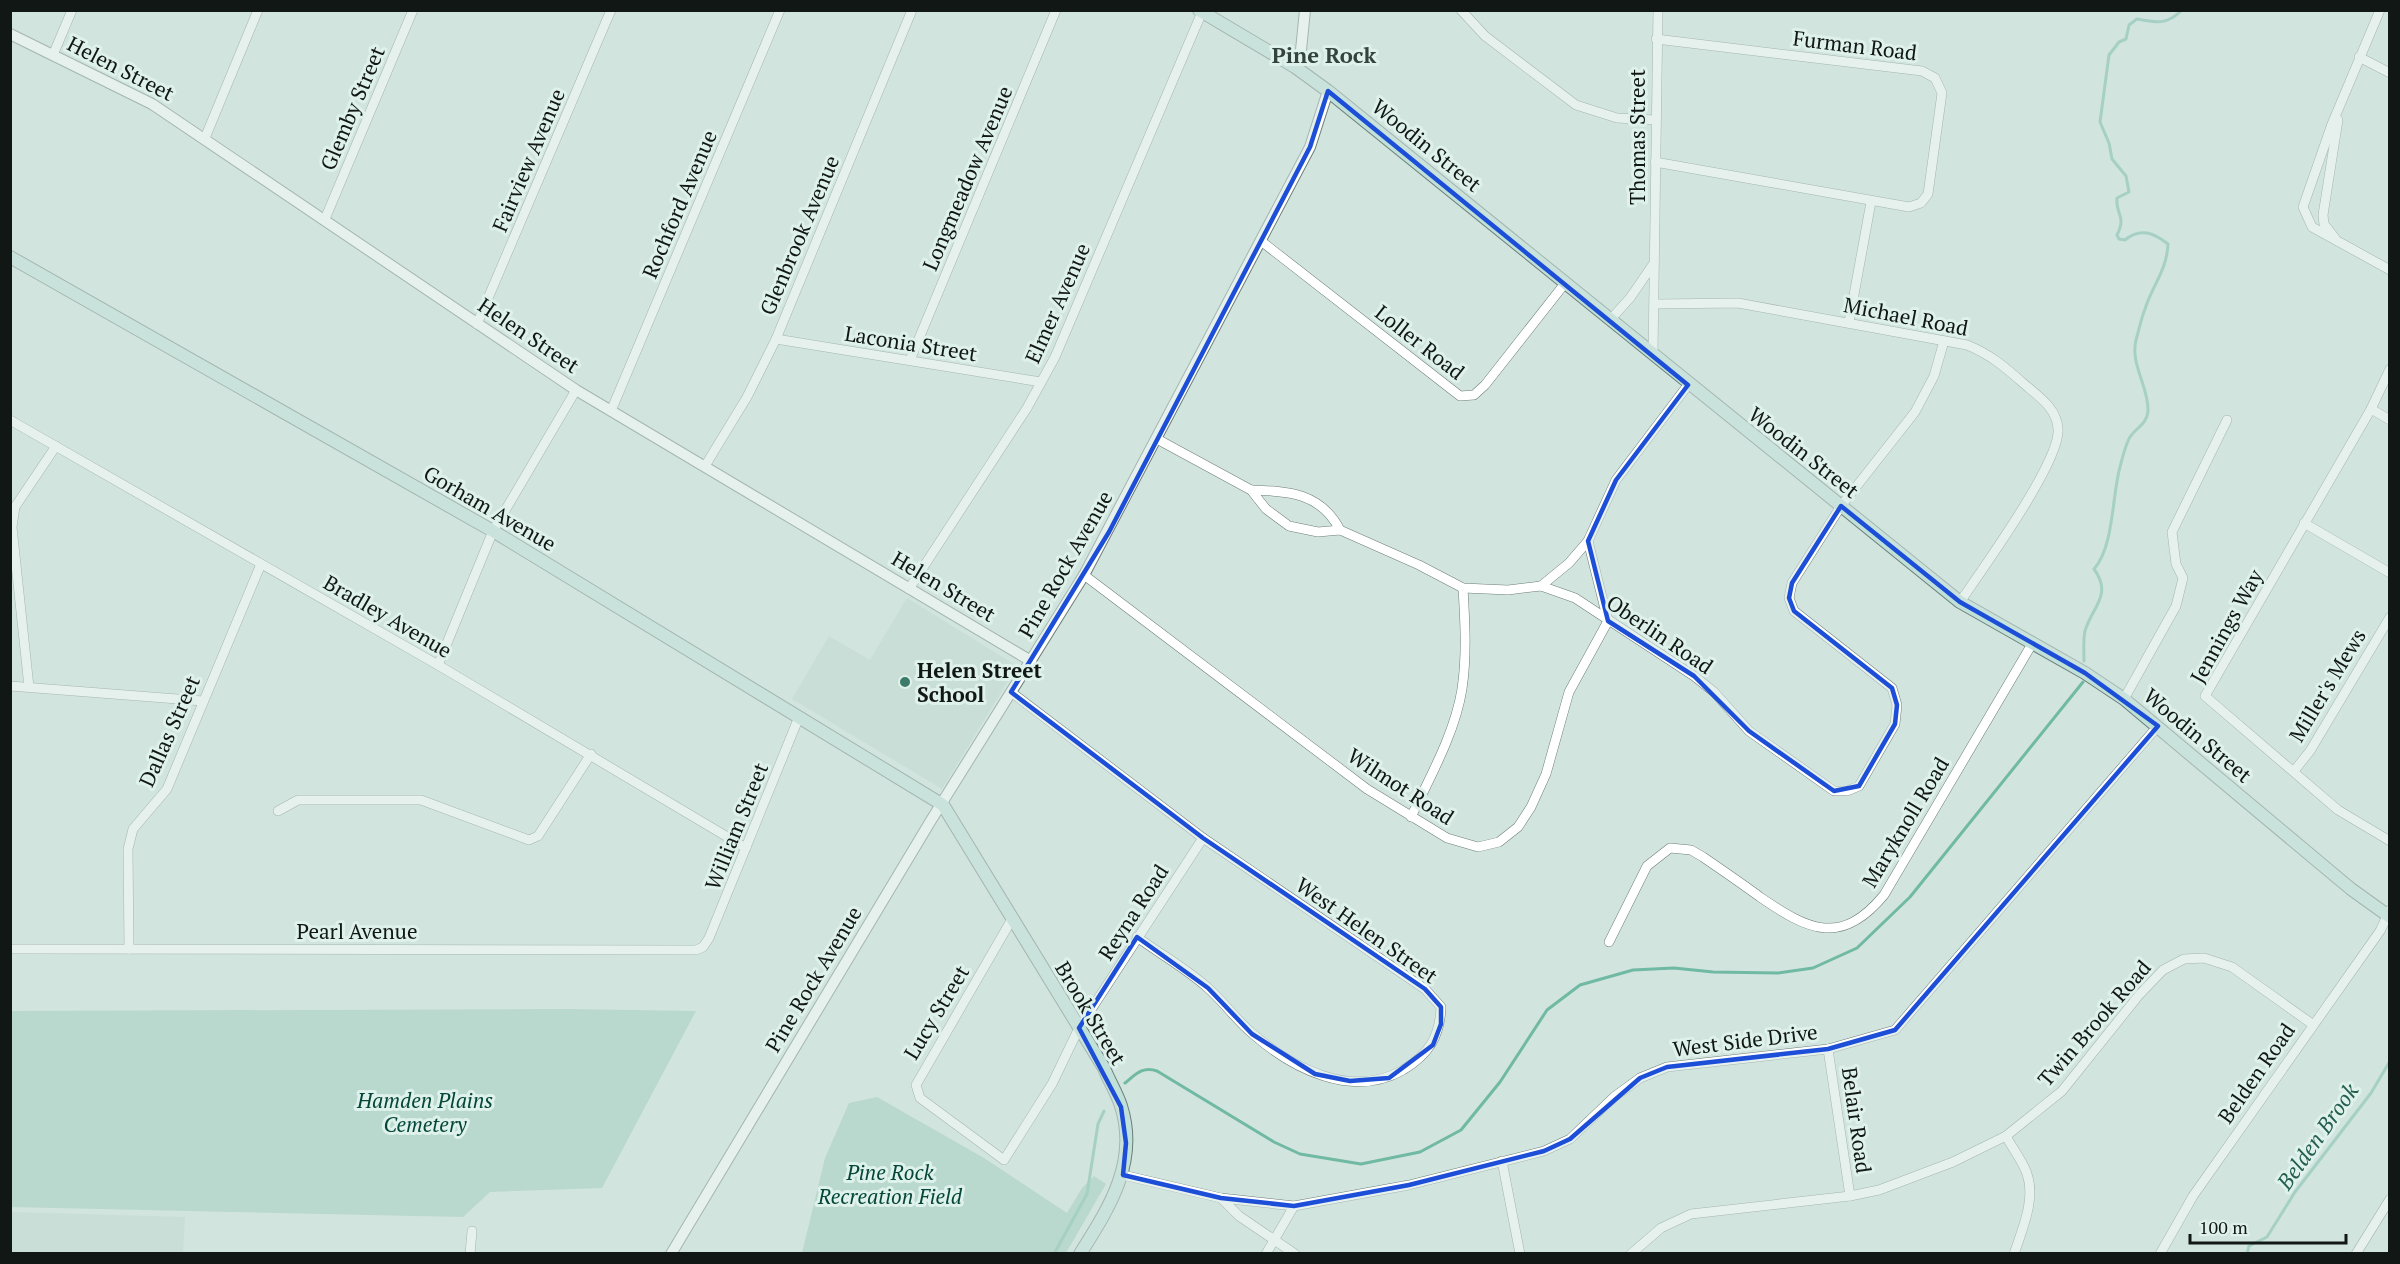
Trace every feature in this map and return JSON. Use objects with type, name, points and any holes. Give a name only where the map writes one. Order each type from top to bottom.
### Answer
[{"type":"main road","name":"Woodin Street","points":[[1201,11],[1295,67],[1328,91],[1960,602],[2085,673],[2124,699],[2351,889],[2389,915]]},
{"type":"main road","name":"Gorham Avenue","points":[[10,257],[493,531],[943,805]]},
{"type":"main road","name":"Brook Street","points":[[943,805],[1104,1068],[1121,1107],[1126,1143],[1123,1175],[1107,1211],[1080,1254]]},
{"type":"street","points":[[53,55],[72,10]]},
{"type":"street","points":[[205,138],[258,10]]},
{"type":"street","name":"Glemby Street","points":[[325,219],[413,10]]},
{"type":"street","name":"Fairview Avenue","points":[[477,324],[611,10]]},
{"type":"street","name":"Rochford Avenue","points":[[611,411],[780,10]]},
{"type":"street","name":"Glenbrook Avenue","points":[[705,466],[747,397],[776,339],[912,10]]},
{"type":"street","name":"Longmeadow Avenue","points":[[910,360],[1056,10]]},
{"type":"street","points":[[1295,67],[1301,51],[1305,10]]},
{"type":"street","points":[[1461,10],[1485,36],[1576,105],[1617,118],[1655,120]]},
{"type":"street","name":"Thomas Street","points":[[1653,354],[1656,304],[1654,263],[1658,10]]},
{"type":"street","points":[[2380,10],[2359,57],[2303,202],[2306,217],[2312,227],[2390,270]]},
{"type":"street","name":"Elmer Avenue","points":[[909,589],[1055,357],[1201,11]]},
{"type":"street","name":"Helen Street","points":[[10,34],[152,104],[576,390],[1031,661]]},
{"type":"street","name":"Furman Road","points":[[1655,162],[1909,207],[1922,203],[1928,194],[1942,101],[1940,84],[1930,74],[1656,39]]},
{"type":"street","points":[[2359,57],[2390,74]]},
{"type":"street","name":"Pine Rock Avenue","points":[[671,1254],[1084,575],[1310,147],[1328,91]]},
{"type":"street","points":[[2335,238],[2324,224],[2323,216],[2340,107]]},
{"type":"street","points":[[1849,322],[1871,202]]},
{"type":"street","name":"Loller Road","points":[[1261,242],[1460,396],[1474,395],[1485,385],[1566,282]]},
{"type":"street","points":[[1610,320],[1630,298],[1654,263]]},
{"type":"street","name":"Michael Road","points":[[1656,304],[1738,303],[1944,341],[1981,351],[1998,362],[2050,407],[2059,428],[2057,447],[2020,511],[1960,602]]},
{"type":"street","name":"Laconia Street","points":[[776,339],[1041,382]]},
{"type":"street","name":"Oberlin Road","points":[[1157,439],[1251,490],[1266,509],[1289,526],[1318,532],[1340,530],[1419,565],[1463,588],[1508,590],[1541,586],[1575,598],[1694,675],[1714,693],[1749,732],[1834,791],[1847,791],[1859,786],[1895,724],[1897,705],[1892,688],[1794,611],[1789,598],[1791,583],[1841,506],[1920,403],[1934,376],[1944,341]]},
{"type":"street","name":"Jennings Way","points":[[2390,369],[2371,409],[2205,696],[2338,810],[2390,841]]},
{"type":"street","points":[[1541,586],[1569,563],[1588,542],[1616,480],[1688,384]]},
{"type":"street","points":[[438,665],[493,531],[576,390]]},
{"type":"street","points":[[2371,409],[2390,420]]},
{"type":"street","name":"Bradley Avenue","points":[[10,420],[438,665],[746,848]]},
{"type":"street","points":[[2124,699],[2176,606],[2183,578],[2174,555],[2172,532],[2227,420]]},
{"type":"street","points":[[29,687],[12,527],[15,507],[56,446]]},
{"type":"street","name":"Oberlin Road","points":[[1251,490],[1285,491],[1308,498],[1331,513],[1340,530]]},
{"type":"street","points":[[2304,523],[2390,573]]},
{"type":"street","points":[[1588,542],[1608,621]]},
{"type":"street","name":"Dallas Street","points":[[129,949],[128,849],[133,829],[167,789],[261,564]]},
{"type":"street","name":"Wilmot Road","points":[[1084,575],[1367,789],[1447,838],[1478,847],[1499,843],[1518,827],[1532,807],[1546,774],[1569,692],[1608,621]]},
{"type":"street","points":[[1411,817],[1452,725],[1462,691],[1466,649],[1463,588]]},
{"type":"street","name":"Miller's Mews","points":[[2294,771],[2310,751],[2390,617]]},
{"type":"street","name":"Maryknoll Road","points":[[1609,942],[1647,866],[1670,848],[1691,850],[1803,925],[1829,928],[1853,923],[1872,910],[1884,895],[2032,644]]},
{"type":"street","points":[[10,686],[203,701]]},
{"type":"street","name":"West Helen Street","points":[[1011,692],[1203,838],[1425,990],[1441,1007],[1441,1024],[1433,1045],[1415,1063],[1389,1078],[1350,1081],[1315,1074],[1286,1059],[1252,1034],[1208,988],[1137,937]]},
{"type":"street","name":"William Street","points":[[703,947],[799,717]]},
{"type":"street","name":"West Side Drive","points":[[1123,1175],[1221,1198],[1294,1206],[1409,1185],[1544,1151],[1570,1139],[1614,1097],[1640,1078],[1667,1067],[1828,1049],[1895,1030],[2158,726]]},
{"type":"street","points":[[278,811],[298,800],[421,800],[529,840],[538,836],[591,754]]},
{"type":"street","name":"Reyna Road","points":[[1004,1160],[1052,1084],[1079,1028],[1203,838]]},
{"type":"street","name":"Belden Road","points":[[2160,1254],[2193,1196],[2389,915]]},
{"type":"street","name":"Lucy Street","points":[[1004,1160],[920,1098],[916,1085],[1012,918]]},
{"type":"street","name":"Pearl Avenue","points":[[10,949],[689,950],[703,947]]},
{"type":"street","name":"Twin Brook Road","points":[[1631,1254],[1661,1228],[1691,1214],[1850,1196],[1903,1182],[1953,1162],[2006,1136],[2062,1091],[2139,995],[2163,970],[2184,959],[2204,958],[2232,967],[2312,1024]]},
{"type":"street","name":"Belair Road","points":[[1828,1049],[1850,1196]]},
{"type":"street","points":[[2006,1136],[2027,1173],[2030,1191],[2014,1254]]},
{"type":"street","points":[[1502,1161],[1520,1254]]},
{"type":"street","points":[[1221,1198],[1239,1216],[1295,1254]]},
{"type":"street","points":[[2356,1254],[2390,1199]]},
{"type":"street","points":[[1266,1254],[1294,1206]]},
{"type":"street","points":[[470,1254],[472,1231]]},
{"type":"highlighted area","points":[[1328,91],[1688,385],[1616,480],[1588,541],[1608,621],[1694,676],[1749,731],[1834,791],[1859,786],[1895,724],[1897,705],[1892,688],[1794,611],[1789,598],[1792,583],[1841,506],[1960,602],[2085,673],[2158,726],[1895,1030],[1828,1049],[1667,1067],[1640,1078],[1570,1139],[1544,1151],[1409,1185],[1294,1206],[1221,1198],[1123,1175],[1126,1143],[1121,1107],[1079,1028],[1137,937],[1208,988],[1252,1034],[1315,1074],[1350,1081],[1389,1078],[1433,1045],[1441,1024],[1441,1007],[1425,989],[1203,838],[1011,692],[1109,532],[1310,147]]},
{"type":"shaded area","name":"Helen Street School","points":[[907,598],[1017,666],[942,789],[792,699],[829,636],[870,660]]},
{"type":"shaded area","points":[[11,1212],[185,1217],[183,1253],[11,1253]]},
{"type":"green space","name":"Hamden Plains Cemetery","points":[[567,1009],[696,1011],[602,1188],[490,1192],[463,1217],[11,1207],[11,1011]]},
{"type":"green space","name":"Pine Rock Recreation Field","points":[[877,1097],[984,1158],[1067,1213],[1082,1188],[1094,1176],[1106,1184],[1066,1253],[802,1253],[825,1158],[849,1103]]},
{"type":"waterway","points":[[2084,661],[2085,631],[2099,601],[2102,586],[2094,569],[2101,559],[2109,534],[2117,479],[2130,437],[2147,416],[2148,402],[2135,358],[2136,340],[2142,317],[2165,262],[2168,244],[2147,233],[2136,234],[2125,240],[2119,239],[2117,235],[2121,223],[2117,198],[2129,192],[2126,176],[2112,159],[2109,143],[2100,122],[2109,55],[2119,42],[2126,39],[2129,25],[2137,19],[2161,22],[2177,15],[2182,10]]},
{"type":"waterway","points":[[1125,1083],[1144,1070],[1157,1071],[1274,1142],[1300,1154],[1361,1164],[1420,1152],[1461,1130],[1500,1082],[1547,1010],[1580,985],[1633,970],[1674,968],[1713,972],[1778,973],[1813,968],[1857,948],[1910,897],[2083,682]]},
{"type":"waterway","name":"Belden Brook","points":[[2247,1254],[2249,1246],[2267,1237],[2295,1192],[2371,1093],[2390,1061]]},
{"type":"waterway","points":[[1054,1254],[1087,1194],[1098,1124],[1104,1111]]},
{"type":"place","name":"Helen Street School","points":[[905,682]]},
{"type":"district","name":"Pine Rock","points":[[1324,54]]}]
